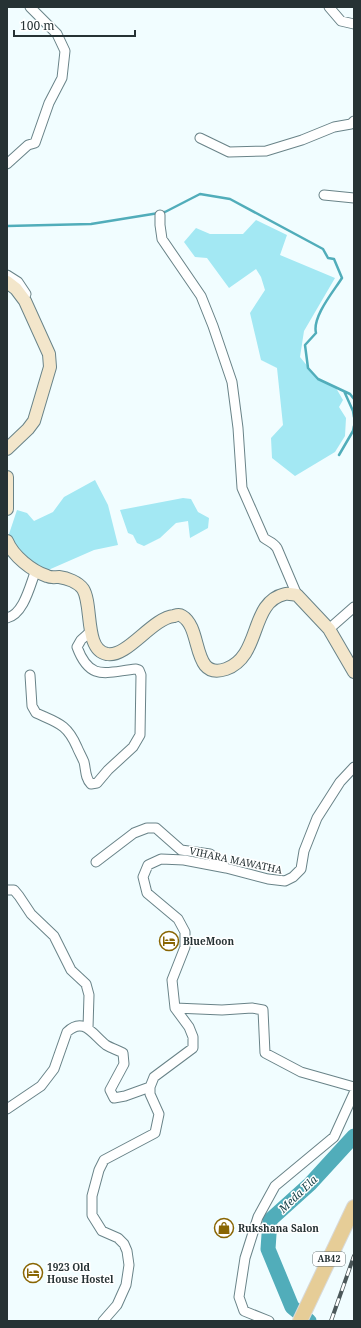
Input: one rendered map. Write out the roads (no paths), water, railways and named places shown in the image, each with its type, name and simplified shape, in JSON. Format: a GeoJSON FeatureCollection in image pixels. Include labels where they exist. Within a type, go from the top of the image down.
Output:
{"type":"FeatureCollection","features":[{"type":"Feature","properties":{"kind":"main road","name":"AB42"},"geometry":{"type":"LineString","coordinates":[[302,1316],[354,1207]]}},
{"type":"Feature","properties":{"kind":"street"},"geometry":{"type":"LineString","coordinates":[[7,164],[28,145],[35,143],[49,103],[62,78],[65,51],[58,34],[30,7]]}},
{"type":"Feature","properties":{"kind":"street"},"geometry":{"type":"LineString","coordinates":[[329,7],[341,21],[354,24]]}},
{"type":"Feature","properties":{"kind":"street"},"geometry":{"type":"LineString","coordinates":[[200,138],[229,152],[266,151],[302,140],[334,127],[350,124],[354,121]]}},
{"type":"Feature","properties":{"kind":"street"},"geometry":{"type":"LineString","coordinates":[[324,195],[354,198]]}},
{"type":"Feature","properties":{"kind":"street"},"geometry":{"type":"LineString","coordinates":[[160,215],[162,239],[201,296],[232,382],[238,428],[242,488],[264,538],[267,541],[274,543],[277,548],[297,595],[329,630],[354,672]]}},
{"type":"Feature","properties":{"kind":"street"},"geometry":{"type":"LineString","coordinates":[[7,275],[18,282],[33,303],[51,346],[48,376],[34,421],[28,429],[7,449]]}},
{"type":"Feature","properties":{"kind":"street"},"geometry":{"type":"LineString","coordinates":[[7,282],[16,289],[25,301],[50,354]]}},
{"type":"Feature","properties":{"kind":"street"},"geometry":{"type":"LineString","coordinates":[[7,476],[7,508]]}},
{"type":"Feature","properties":{"kind":"street"},"geometry":{"type":"LineString","coordinates":[[7,541],[9,546],[22,560],[36,570],[48,577],[62,578],[76,583],[83,589],[88,602],[93,642],[101,651],[108,654],[120,652],[166,616],[180,615],[184,617],[192,628],[203,663],[211,670],[218,671],[228,668],[237,663],[246,653],[255,634],[262,611],[273,600],[286,594],[297,595]]}},
{"type":"Feature","properties":{"kind":"street"},"geometry":{"type":"LineString","coordinates":[[7,618],[13,616],[20,610],[36,570]]}},
{"type":"Feature","properties":{"kind":"street"},"geometry":{"type":"LineString","coordinates":[[329,630],[354,607]]}},
{"type":"Feature","properties":{"kind":"street"},"geometry":{"type":"LineString","coordinates":[[30,675],[32,706],[36,713],[55,721],[68,730],[73,737],[84,762],[87,780],[91,784],[97,783],[108,770],[133,747],[140,735],[141,676],[139,670],[136,669],[109,673],[100,673],[92,670],[84,660],[77,647],[81,640],[91,631]]}},
{"type":"Feature","properties":{"kind":"street","name":"VIHARA MAWATHA"},"geometry":{"type":"LineString","coordinates":[[175,1008],[172,980],[185,947],[185,932],[178,919],[147,893],[143,877],[148,865],[161,859],[184,860],[226,868],[268,879],[285,881],[293,878],[301,869],[304,851],[317,818],[340,782],[354,767]]}},
{"type":"Feature","properties":{"kind":"street"},"geometry":{"type":"LineString","coordinates":[[96,862],[134,833],[147,828],[156,828],[181,850],[210,854],[226,868]]}},
{"type":"Feature","properties":{"kind":"street"},"geometry":{"type":"LineString","coordinates":[[7,890],[14,890],[32,914],[54,936],[71,970],[86,984],[89,995],[88,1028]]}},
{"type":"Feature","properties":{"kind":"street"},"geometry":{"type":"LineString","coordinates":[[103,1321],[116,1305],[126,1285],[129,1265],[127,1251],[124,1244],[118,1238],[102,1231],[92,1215],[92,1196],[98,1170],[104,1160],[155,1133],[159,1114],[150,1094],[150,1087],[154,1077],[193,1048],[193,1037],[189,1027],[175,1008]]}},
{"type":"Feature","properties":{"kind":"street"},"geometry":{"type":"LineString","coordinates":[[175,1008],[222,1010],[252,1008],[263,1010],[265,1053],[301,1072],[354,1087]]}},
{"type":"Feature","properties":{"kind":"street"},"geometry":{"type":"LineString","coordinates":[[7,1108],[41,1086],[54,1069],[67,1032],[72,1028],[82,1026],[88,1028],[106,1045],[123,1053],[124,1064],[110,1090],[114,1098],[125,1096],[150,1087]]}},
{"type":"Feature","properties":{"kind":"street"},"geometry":{"type":"LineString","coordinates":[[269,1321],[244,1311],[239,1297],[245,1258],[258,1217],[276,1186],[334,1137],[354,1093]]}},
{"type":"Feature","properties":{"kind":"waterway"},"geometry":{"type":"LineString","coordinates":[[7,226],[91,224],[165,212],[200,194],[230,199],[323,249],[328,258],[334,259],[342,278],[320,312],[317,320],[316,333],[305,345],[308,368],[318,379],[350,394],[354,399]]}},
{"type":"Feature","properties":{"kind":"waterway"},"geometry":{"type":"LineString","coordinates":[[344,391],[353,411],[354,417]]}},
{"type":"Feature","properties":{"kind":"waterway"},"geometry":{"type":"LineString","coordinates":[[339,455],[353,431],[354,426]]}},
{"type":"Feature","properties":{"kind":"waterway","name":"Meda Ela"},"geometry":{"type":"LineString","coordinates":[[309,1321],[292,1307],[268,1249],[270,1220],[310,1184],[354,1136]]}},
{"type":"Feature","properties":{"kind":"railway"},"geometry":{"type":"LineString","coordinates":[[331,1321],[354,1256]]}},
{"type":"Feature","properties":{"kind":"place","name":"BlueMoon"},"geometry":{"type":"Point","coordinates":[169,941]}},
{"type":"Feature","properties":{"kind":"place","name":"Rukshana Salon"},"geometry":{"type":"Point","coordinates":[224,1228]}},
{"type":"Feature","properties":{"kind":"place","name":"1923 Old House Hostel"},"geometry":{"type":"Point","coordinates":[33,1273]}}]}
